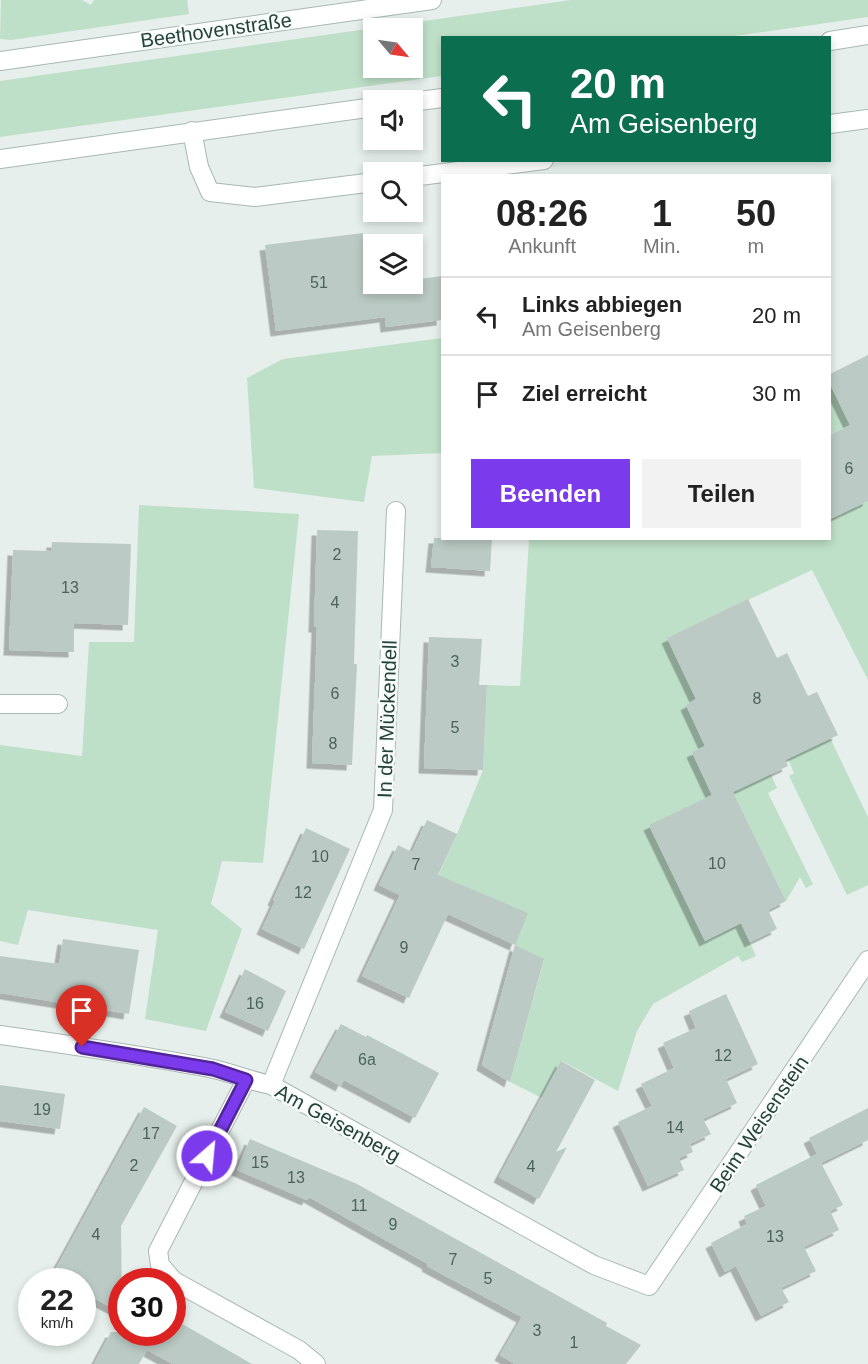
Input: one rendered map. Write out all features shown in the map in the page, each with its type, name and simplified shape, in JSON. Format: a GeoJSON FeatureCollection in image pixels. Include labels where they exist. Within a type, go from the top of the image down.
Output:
{"type":"FeatureCollection","features":[{"type":"Feature","properties":{"kind":"street","name":"Beethovenstraße"},"geometry":{"type":"LineString","coordinates":[[0,61],[432,0]]}},
{"type":"Feature","properties":{"kind":"street"},"geometry":{"type":"LineString","coordinates":[[831,41],[868,35]]}},
{"type":"Feature","properties":{"kind":"street"},"geometry":{"type":"LineString","coordinates":[[423,101],[441,98]]}},
{"type":"Feature","properties":{"kind":"street"},"geometry":{"type":"LineString","coordinates":[[0,159],[363,108]]}},
{"type":"Feature","properties":{"kind":"street"},"geometry":{"type":"LineString","coordinates":[[831,124],[868,119]]}},
{"type":"Feature","properties":{"kind":"street"},"geometry":{"type":"LineString","coordinates":[[192,131],[199,167],[210,192],[255,197],[363,183]]}},
{"type":"Feature","properties":{"kind":"street"},"geometry":{"type":"LineString","coordinates":[[423,176],[528,162]]}},
{"type":"Feature","properties":{"kind":"street","name":"In der Mückendell"},"geometry":{"type":"LineString","coordinates":[[271,1085],[383,810],[396,510]]}},
{"type":"Feature","properties":{"kind":"street"},"geometry":{"type":"LineString","coordinates":[[0,704],[58,704]]}},
{"type":"Feature","properties":{"kind":"street","name":"Beim Weisenstein"},"geometry":{"type":"LineString","coordinates":[[649,1286],[868,960]]}},
{"type":"Feature","properties":{"kind":"street","name":"Am Geisenberg"},"geometry":{"type":"LineString","coordinates":[[0,1035],[155,1058],[213,1069],[246,1080],[271,1085],[594,1265],[649,1286]]}},
{"type":"Feature","properties":{"kind":"street"},"geometry":{"type":"LineString","coordinates":[[246,1080],[158,1251],[160,1265],[174,1281],[299,1350],[316,1364]]}},
{"type":"Feature","properties":{"kind":"green space"},"geometry":{"type":"Polygon","coordinates":[[[1,0],[82,0],[91,5],[94,0],[187,0],[189,14],[11,40],[0,39],[1,0]]]}},
{"type":"Feature","properties":{"kind":"green space"},"geometry":{"type":"Polygon","coordinates":[[[571,0],[868,0],[868,17],[735,36],[441,36],[441,76],[0,137],[0,81],[363,30],[363,78],[423,78],[423,21],[571,0]]]}},
{"type":"Feature","properties":{"kind":"green space"},"geometry":{"type":"Polygon","coordinates":[[[441,338],[441,453],[372,456],[364,502],[254,488],[247,378],[283,359],[441,338]]]}},
{"type":"Feature","properties":{"kind":"green space"},"geometry":{"type":"Polygon","coordinates":[[[831,386],[850,425],[831,434],[831,386]]]}},
{"type":"Feature","properties":{"kind":"green space"},"geometry":{"type":"Polygon","coordinates":[[[868,501],[868,680],[812,570],[667,638],[696,699],[686,705],[705,746],[692,753],[712,795],[649,826],[705,941],[741,923],[756,956],[742,962],[738,956],[653,1004],[637,1031],[618,1091],[562,1061],[542,1098],[510,1082],[544,960],[515,945],[438,876],[483,770],[487,685],[520,686],[529,540],[831,540],[831,519],[868,501]]]}},
{"type":"Feature","properties":{"kind":"green space"},"geometry":{"type":"Polygon","coordinates":[[[139,505],[299,514],[263,863],[222,861],[211,904],[242,929],[206,1031],[145,1019],[158,930],[28,910],[18,945],[0,941],[0,745],[82,756],[89,642],[134,642],[139,505]]]}},
{"type":"Feature","properties":{"kind":"green space"},"geometry":{"type":"Polygon","coordinates":[[[830,738],[868,817],[868,885],[847,895],[789,776],[794,773],[788,759],[830,738]]]}},
{"type":"Feature","properties":{"kind":"green space"},"geometry":{"type":"Polygon","coordinates":[[[768,768],[777,788],[768,793],[813,884],[806,888],[800,877],[786,901],[730,786],[768,768]]]}},
{"type":"Feature","properties":{"kind":"building"},"geometry":{"type":"Polygon","coordinates":[[[363,233],[363,294],[423,294],[423,279],[441,276],[441,320],[386,327],[385,317],[276,331],[265,245],[363,233]]]}},
{"type":"Feature","properties":{"kind":"building"},"geometry":{"type":"Polygon","coordinates":[[[868,355],[868,501],[831,519],[831,434],[850,425],[831,386],[831,374],[868,355]]]}},
{"type":"Feature","properties":{"kind":"building"},"geometry":{"type":"Polygon","coordinates":[[[317,530],[358,531],[354,664],[357,664],[352,765],[312,763],[317,627],[314,627],[317,530]]]}},
{"type":"Feature","properties":{"kind":"building"},"geometry":{"type":"Polygon","coordinates":[[[434,538],[492,540],[490,571],[431,567],[434,538]]]}},
{"type":"Feature","properties":{"kind":"building"},"geometry":{"type":"Polygon","coordinates":[[[52,542],[131,544],[128,625],[74,623],[74,652],[9,650],[13,550],[51,551],[52,542]]]}},
{"type":"Feature","properties":{"kind":"building"},"geometry":{"type":"Polygon","coordinates":[[[748,599],[777,658],[787,653],[808,696],[817,692],[838,735],[785,760],[788,766],[733,792],[786,901],[768,910],[777,929],[750,942],[741,923],[705,941],[649,825],[712,795],[692,752],[705,746],[686,705],[696,699],[667,638],[748,599]]]}},
{"type":"Feature","properties":{"kind":"building"},"geometry":{"type":"Polygon","coordinates":[[[429,637],[482,639],[479,685],[487,685],[483,770],[424,768],[429,637]]]}},
{"type":"Feature","properties":{"kind":"building"},"geometry":{"type":"Polygon","coordinates":[[[427,820],[457,834],[438,875],[528,913],[515,945],[448,914],[409,998],[362,976],[400,895],[379,885],[398,845],[412,852],[427,820]]]}},
{"type":"Feature","properties":{"kind":"building"},"geometry":{"type":"Polygon","coordinates":[[[306,828],[350,849],[304,949],[262,929],[306,828]]]}},
{"type":"Feature","properties":{"kind":"building"},"geometry":{"type":"Polygon","coordinates":[[[63,939],[139,950],[129,1014],[0,993],[0,956],[59,964],[63,939]]]}},
{"type":"Feature","properties":{"kind":"building"},"geometry":{"type":"Polygon","coordinates":[[[515,945],[544,959],[510,1082],[482,1065],[515,945]]]}},
{"type":"Feature","properties":{"kind":"building"},"geometry":{"type":"Polygon","coordinates":[[[245,969],[286,991],[268,1031],[225,1012],[245,969]]]}},
{"type":"Feature","properties":{"kind":"building"},"geometry":{"type":"Polygon","coordinates":[[[726,994],[758,1064],[726,1079],[737,1103],[703,1119],[711,1134],[690,1144],[693,1152],[679,1158],[684,1170],[648,1186],[618,1122],[652,1106],[641,1084],[674,1068],[663,1043],[696,1028],[689,1011],[726,994]]]}},
{"type":"Feature","properties":{"kind":"building"},"geometry":{"type":"Polygon","coordinates":[[[341,1024],[439,1073],[415,1118],[344,1080],[341,1086],[315,1072],[341,1024]]]}},
{"type":"Feature","properties":{"kind":"building"},"geometry":{"type":"Polygon","coordinates":[[[561,1061],[595,1080],[556,1152],[567,1147],[539,1199],[499,1177],[561,1061]]]}},
{"type":"Feature","properties":{"kind":"building"},"geometry":{"type":"Polygon","coordinates":[[[0,1085],[65,1094],[60,1129],[0,1121],[0,1085]]]}},
{"type":"Feature","properties":{"kind":"building"},"geometry":{"type":"Polygon","coordinates":[[[144,1107],[177,1126],[121,1226],[121,1268],[108,1268],[108,1306],[96,1299],[96,1268],[56,1268],[144,1107]]]}},
{"type":"Feature","properties":{"kind":"building"},"geometry":{"type":"Polygon","coordinates":[[[868,1108],[868,1140],[821,1163],[843,1205],[830,1211],[839,1230],[804,1247],[816,1271],[781,1288],[789,1302],[761,1316],[736,1266],[725,1272],[711,1243],[747,1224],[744,1216],[766,1206],[756,1185],[817,1154],[809,1138],[868,1108]]]}},
{"type":"Feature","properties":{"kind":"building"},"geometry":{"type":"Polygon","coordinates":[[[250,1139],[357,1184],[607,1323],[606,1326],[641,1345],[626,1364],[515,1364],[500,1355],[522,1317],[427,1266],[428,1264],[309,1197],[307,1200],[237,1170],[250,1139]]]}},
{"type":"Feature","properties":{"kind":"building"},"geometry":{"type":"Polygon","coordinates":[[[186,1326],[252,1364],[173,1364],[147,1350],[139,1364],[94,1364],[108,1338],[108,1346],[186,1346],[186,1326]]]}},
{"type":"Feature","properties":{"kind":"route"},"geometry":{"type":"LineString","coordinates":[[82,1047],[213,1069],[246,1080],[207,1156]]}}]}
